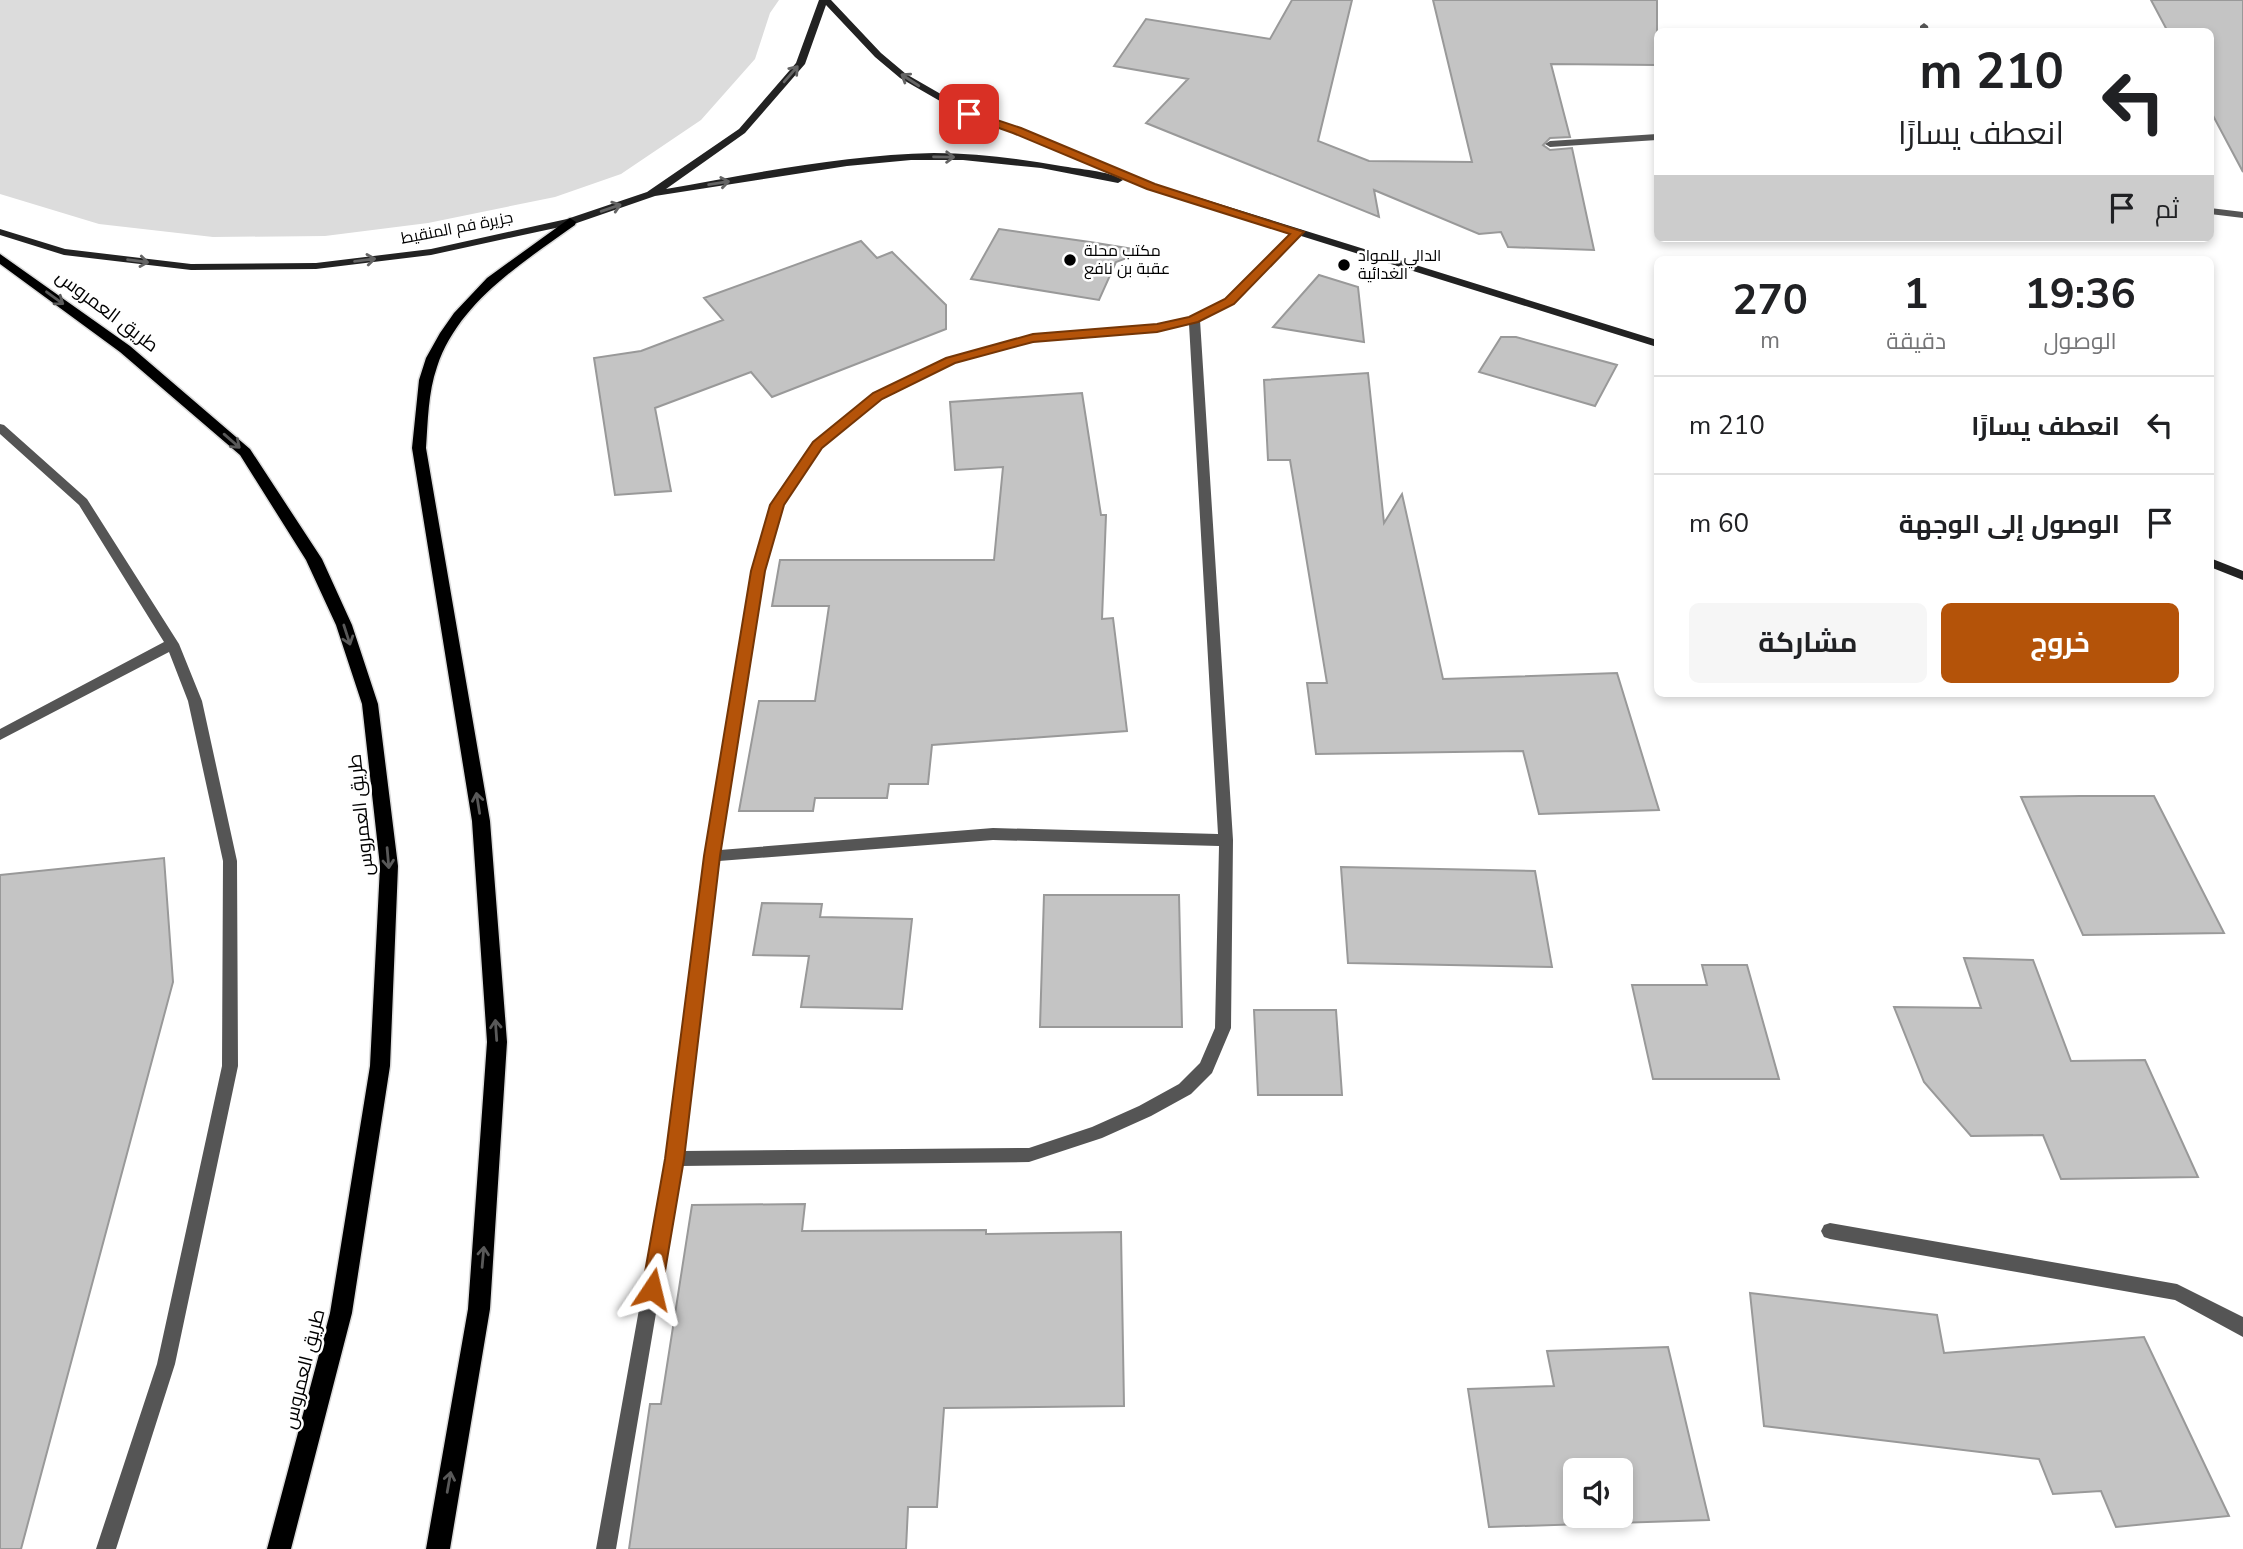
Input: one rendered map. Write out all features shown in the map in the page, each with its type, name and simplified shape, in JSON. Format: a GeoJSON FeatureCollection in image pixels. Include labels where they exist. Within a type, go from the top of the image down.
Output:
{"type":"FeatureCollection","features":[{"type":"Feature","properties":{"kind":"main road"},"geometry":{"type":"LineString","coordinates":[[824,0],[878,55],[903,76],[969,114],[1151,186],[1654,343]]}},
{"type":"Feature","properties":{"kind":"main road","name":"جزيرة فم المنقيط"},"geometry":{"type":"LineString","coordinates":[[0,232],[64,252],[191,267],[316,266],[431,252],[570,222],[651,194],[742,131],[800,64],[824,0]]}},
{"type":"Feature","properties":{"kind":"main road"},"geometry":{"type":"LineString","coordinates":[[651,194],[788,172],[912,157],[1035,163],[1151,186]]}},
{"type":"Feature","properties":{"kind":"main road"},"geometry":{"type":"LineString","coordinates":[[438,1549],[479,1308],[497,1042],[481,821],[419,448],[422,400],[433,358],[458,316],[489,282],[570,222]]}},
{"type":"Feature","properties":{"kind":"main road","name":"طريق العمروس"},"geometry":{"type":"LineString","coordinates":[[0,258],[125,349],[245,452],[314,559],[344,625],[370,704],[389,866],[380,1066],[341,1312],[279,1549]]}},
{"type":"Feature","properties":{"kind":"main road"},"geometry":{"type":"LineString","coordinates":[[2214,564],[2243,576]]}},
{"type":"Feature","properties":{"kind":"street"},"geometry":{"type":"LineString","coordinates":[[1550,144],[1654,138]]}},
{"type":"Feature","properties":{"kind":"street"},"geometry":{"type":"LineString","coordinates":[[2214,211],[2243,215]]}},
{"type":"Feature","properties":{"kind":"street"},"geometry":{"type":"LineString","coordinates":[[606,1549],[674,1159],[712,856],[758,571],[777,505],[818,445],[878,396],[951,360],[1033,338],[1157,328],[1194,319],[1230,302],[1298,232]]}},
{"type":"Feature","properties":{"kind":"street"},"geometry":{"type":"LineString","coordinates":[[674,1159],[1029,1154],[1096,1133],[1185,1089],[1206,1068],[1223,1028],[1226,840],[1194,319]]}},
{"type":"Feature","properties":{"kind":"street"},"geometry":{"type":"LineString","coordinates":[[0,428],[83,502],[172,644],[195,701],[230,861],[230,1066],[166,1364],[106,1549]]}},
{"type":"Feature","properties":{"kind":"street"},"geometry":{"type":"LineString","coordinates":[[0,735],[172,644]]}},
{"type":"Feature","properties":{"kind":"street"},"geometry":{"type":"LineString","coordinates":[[712,856],[993,834],[1226,840]]}},
{"type":"Feature","properties":{"kind":"street"},"geometry":{"type":"LineString","coordinates":[[1830,1231],[2177,1292],[2231,1318],[2243,1328]]}},
{"type":"Feature","properties":{"kind":"shaded area"},"geometry":{"type":"Polygon","coordinates":[[[0,0],[779,0],[770,13],[755,59],[701,120],[621,174],[555,197],[428,223],[325,236],[213,237],[99,224],[0,194],[0,0]]]}},
{"type":"Feature","properties":{"kind":"building"},"geometry":{"type":"Polygon","coordinates":[[[1292,0],[1352,0],[1318,141],[1369,161],[1472,162],[1433,0],[1657,0],[1654,65],[1551,64],[1570,137],[1550,138],[1543,145],[1550,150],[1572,148],[1594,250],[1508,247],[1501,232],[1479,234],[1374,190],[1379,217],[1146,123],[1188,79],[1114,66],[1146,19],[1270,39],[1292,0]]]}},
{"type":"Feature","properties":{"kind":"building"},"geometry":{"type":"Polygon","coordinates":[[[2151,0],[2243,0],[2243,172],[2214,118],[2214,28],[2166,28],[2151,0]]]}},
{"type":"Feature","properties":{"kind":"building"},"geometry":{"type":"Polygon","coordinates":[[[999,229],[1145,251],[1116,262],[1099,300],[971,279],[999,229]]]}},
{"type":"Feature","properties":{"kind":"building"},"geometry":{"type":"Polygon","coordinates":[[[861,241],[877,258],[892,252],[946,305],[946,329],[772,397],[751,372],[655,408],[671,491],[615,495],[594,358],[641,351],[723,320],[704,298],[861,241]]]}},
{"type":"Feature","properties":{"kind":"building"},"geometry":{"type":"Polygon","coordinates":[[[1319,275],[1358,287],[1364,342],[1273,327],[1319,275]]]}},
{"type":"Feature","properties":{"kind":"building"},"geometry":{"type":"Polygon","coordinates":[[[1501,337],[1516,337],[1617,365],[1595,406],[1479,372],[1501,337]]]}},
{"type":"Feature","properties":{"kind":"building"},"geometry":{"type":"Polygon","coordinates":[[[1368,373],[1384,523],[1402,494],[1443,679],[1617,673],[1659,810],[1539,814],[1523,751],[1316,754],[1307,683],[1327,683],[1290,460],[1268,460],[1264,380],[1368,373]]]}},
{"type":"Feature","properties":{"kind":"building"},"geometry":{"type":"Polygon","coordinates":[[[1082,393],[1101,515],[1106,515],[1102,619],[1113,618],[1127,731],[932,745],[928,784],[889,784],[887,798],[815,798],[813,811],[739,811],[759,701],[815,701],[829,606],[772,606],[780,560],[994,560],[1003,467],[955,470],[950,402],[1082,393]]]}},
{"type":"Feature","properties":{"kind":"building"},"geometry":{"type":"Polygon","coordinates":[[[2154,796],[2224,933],[2083,935],[2021,797],[2154,796]]]}},
{"type":"Feature","properties":{"kind":"building"},"geometry":{"type":"Polygon","coordinates":[[[164,858],[173,982],[21,1549],[0,1549],[0,875],[164,858]]]}},
{"type":"Feature","properties":{"kind":"building"},"geometry":{"type":"Polygon","coordinates":[[[1341,867],[1535,871],[1552,967],[1348,963],[1341,867]]]}},
{"type":"Feature","properties":{"kind":"building"},"geometry":{"type":"Polygon","coordinates":[[[1044,895],[1179,895],[1182,1027],[1040,1027],[1044,895]]]}},
{"type":"Feature","properties":{"kind":"building"},"geometry":{"type":"Polygon","coordinates":[[[762,903],[822,904],[820,917],[912,919],[902,1009],[801,1007],[809,956],[753,955],[762,903]]]}},
{"type":"Feature","properties":{"kind":"building"},"geometry":{"type":"Polygon","coordinates":[[[1964,958],[2033,960],[2071,1061],[2145,1060],[2198,1177],[2061,1179],[2043,1135],[1971,1136],[1924,1082],[1894,1007],[1981,1008],[1964,958]]]}},
{"type":"Feature","properties":{"kind":"building"},"geometry":{"type":"Polygon","coordinates":[[[1702,965],[1747,965],[1779,1079],[1653,1079],[1632,985],[1707,985],[1702,965]]]}},
{"type":"Feature","properties":{"kind":"building"},"geometry":{"type":"Polygon","coordinates":[[[1254,1010],[1336,1010],[1342,1095],[1258,1095],[1254,1010]]]}},
{"type":"Feature","properties":{"kind":"building"},"geometry":{"type":"Polygon","coordinates":[[[805,1204],[802,1231],[986,1230],[986,1234],[1121,1232],[1124,1406],[944,1408],[937,1507],[908,1507],[906,1549],[629,1549],[650,1404],[661,1404],[692,1205],[805,1204]]]}},
{"type":"Feature","properties":{"kind":"building"},"geometry":{"type":"Polygon","coordinates":[[[1750,1293],[1937,1315],[1944,1353],[2144,1337],[2229,1516],[2116,1527],[2101,1491],[2053,1494],[2039,1459],[1764,1426],[1750,1293]]]}},
{"type":"Feature","properties":{"kind":"building"},"geometry":{"type":"Polygon","coordinates":[[[1668,1347],[1709,1520],[1633,1522],[1633,1458],[1563,1458],[1563,1525],[1489,1527],[1468,1389],[1554,1386],[1547,1351],[1668,1347]]]}},
{"type":"Feature","properties":{"kind":"place","name":"مكتب محلة عقبة بن نافع"},"geometry":{"type":"Point","coordinates":[1070,260]}},
{"type":"Feature","properties":{"kind":"place","name":"الدالي للمواد الغدائية"},"geometry":{"type":"Point","coordinates":[1344,265]}},
{"type":"Feature","properties":{"kind":"route"},"geometry":{"type":"LineString","coordinates":[[652,1289],[674,1159],[712,856],[758,571],[777,505],[818,445],[878,396],[951,360],[1033,338],[1157,328],[1194,319],[1230,302],[1298,232],[1151,186],[969,114]]}}]}
